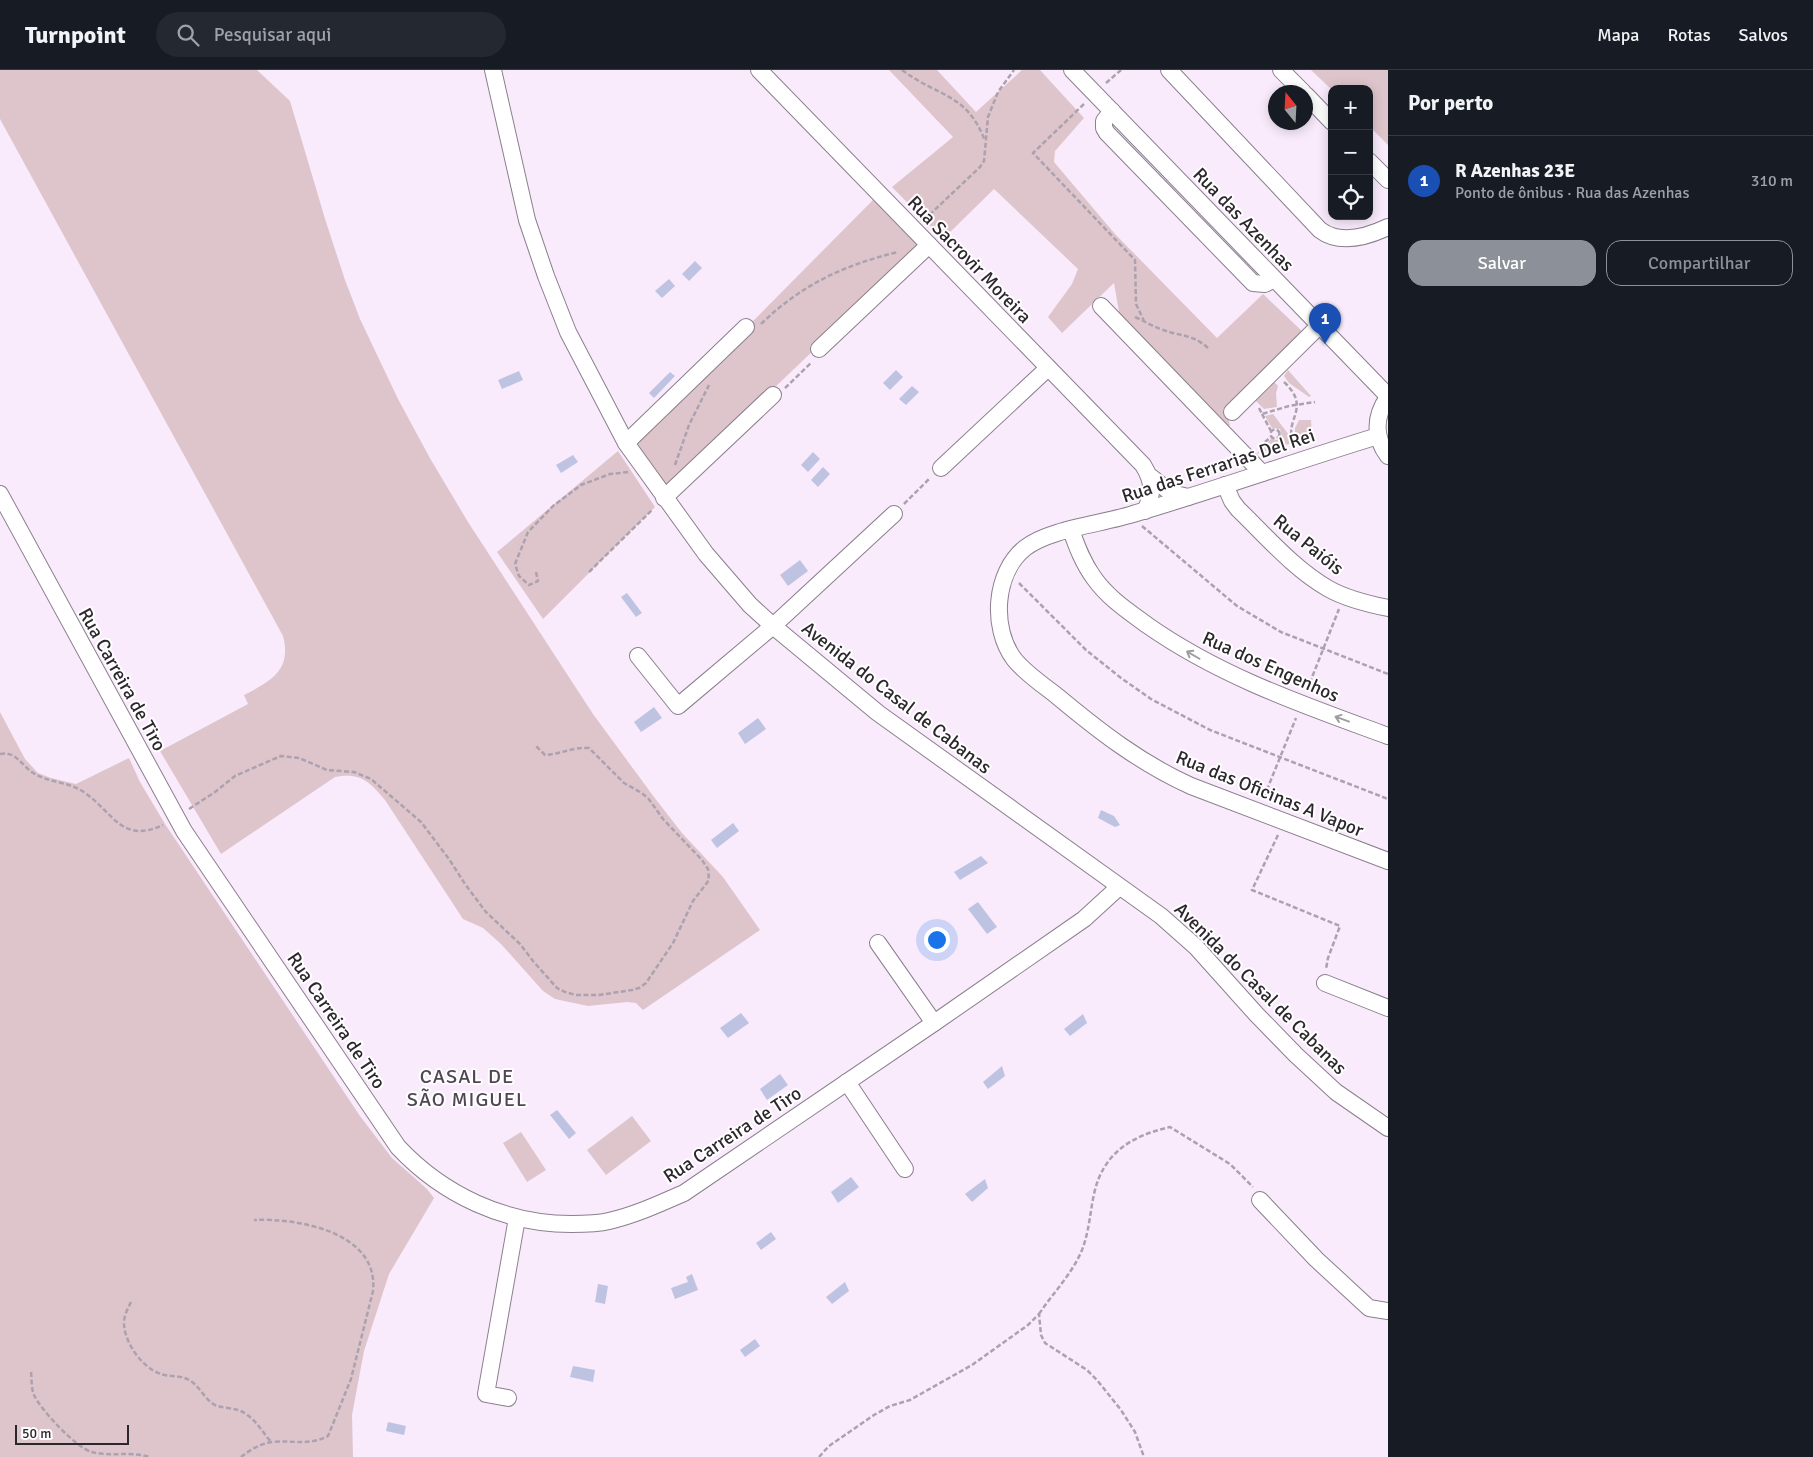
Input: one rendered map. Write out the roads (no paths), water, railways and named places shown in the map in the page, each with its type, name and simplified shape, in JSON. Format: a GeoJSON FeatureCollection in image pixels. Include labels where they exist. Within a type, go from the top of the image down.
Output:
{"type":"FeatureCollection","features":[{"type":"Feature","properties":{"kind":"street","name":"Avenida do Casal de Cabanas"},"geometry":{"type":"LineString","coordinates":[[493,70],[527,220],[549,283],[576,350],[626,442],[664,498],[722,574],[750,605],[773,626],[878,713],[1161,916],[1196,946],[1276,1036],[1336,1092],[1388,1128]]}},
{"type":"Feature","properties":{"kind":"street","name":"Rua Sacrovir Moreira"},"geometry":{"type":"LineString","coordinates":[[758,70],[1143,465],[1151,477],[1171,493],[1188,497]]}},
{"type":"Feature","properties":{"kind":"street","name":"Rua das Azenhas"},"geometry":{"type":"LineString","coordinates":[[1072,70],[1388,397],[1377,419],[1378,436]]}},
{"type":"Feature","properties":{"kind":"street"},"geometry":{"type":"LineString","coordinates":[[1169,70],[1320,230],[1328,236],[1353,238],[1388,227]]}},
{"type":"Feature","properties":{"kind":"street"},"geometry":{"type":"LineString","coordinates":[[1281,70],[1295,85]]}},
{"type":"Feature","properties":{"kind":"street"},"geometry":{"type":"LineString","coordinates":[[1313,103],[1328,118]]}},
{"type":"Feature","properties":{"kind":"street"},"geometry":{"type":"LineString","coordinates":[[1373,165],[1388,180]]}},
{"type":"Feature","properties":{"kind":"street"},"geometry":{"type":"LineString","coordinates":[[819,349],[929,245]]}},
{"type":"Feature","properties":{"kind":"street"},"geometry":{"type":"LineString","coordinates":[[1101,306],[1262,473]]}},
{"type":"Feature","properties":{"kind":"street"},"geometry":{"type":"LineString","coordinates":[[1232,412],[1320,325]]}},
{"type":"Feature","properties":{"kind":"street"},"geometry":{"type":"LineString","coordinates":[[626,442],[752,327]]}},
{"type":"Feature","properties":{"kind":"street"},"geometry":{"type":"LineString","coordinates":[[941,468],[1048,368]]}},
{"type":"Feature","properties":{"kind":"street"},"geometry":{"type":"LineString","coordinates":[[664,498],[773,395]]}},
{"type":"Feature","properties":{"kind":"street"},"geometry":{"type":"LineString","coordinates":[[1378,436],[1381,447],[1388,456]]}},
{"type":"Feature","properties":{"kind":"street","name":"Rua das Ferrarias Del Rei"},"geometry":{"type":"LineString","coordinates":[[1071,530],[1137,513],[1378,436]]}},
{"type":"Feature","properties":{"kind":"street"},"geometry":{"type":"LineString","coordinates":[[1137,513],[1150,496],[1151,477]]}},
{"type":"Feature","properties":{"kind":"street","name":"Rua Paióis"},"geometry":{"type":"LineString","coordinates":[[1225,485],[1232,502],[1238,509],[1314,579],[1329,589],[1344,595],[1367,604],[1388,608]]}},
{"type":"Feature","properties":{"kind":"street","name":"Rua Carreira de Tiro"},"geometry":{"type":"LineString","coordinates":[[0,494],[197,852],[398,1147],[424,1171],[457,1194],[517,1218],[535,1222],[585,1224],[607,1222],[639,1213],[684,1193],[1084,919],[1119,887]]}},
{"type":"Feature","properties":{"kind":"street"},"geometry":{"type":"LineString","coordinates":[[638,656],[678,706],[773,626],[894,514]]}},
{"type":"Feature","properties":{"kind":"street","name":"Rua das Oficinas A Vapor"},"geometry":{"type":"LineString","coordinates":[[1071,530],[1038,540],[1015,558],[1007,571],[1001,590],[999,609],[1001,631],[1014,659],[1108,738],[1169,776],[1388,861]]}},
{"type":"Feature","properties":{"kind":"street","name":"Rua dos Engenhos"},"geometry":{"type":"LineString","coordinates":[[1071,530],[1082,559],[1102,588],[1118,604],[1175,644],[1212,666],[1256,686],[1388,736]]}},
{"type":"Feature","properties":{"kind":"street"},"geometry":{"type":"LineString","coordinates":[[878,943],[934,1023]]}},
{"type":"Feature","properties":{"kind":"street"},"geometry":{"type":"LineString","coordinates":[[1325,983],[1388,1008]]}},
{"type":"Feature","properties":{"kind":"street"},"geometry":{"type":"LineString","coordinates":[[847,1082],[905,1169]]}},
{"type":"Feature","properties":{"kind":"street"},"geometry":{"type":"LineString","coordinates":[[1260,1200],[1316,1259],[1369,1308],[1388,1311]]}},
{"type":"Feature","properties":{"kind":"street"},"geometry":{"type":"LineString","coordinates":[[508,1398],[486,1394],[517,1218]]}},
{"type":"Feature","properties":{"kind":"water"},"geometry":{"type":"Polygon","coordinates":[[[695,261],[702,268],[689,281],[682,274],[695,261]]]}},
{"type":"Feature","properties":{"kind":"water"},"geometry":{"type":"Polygon","coordinates":[[[669,279],[675,286],[662,298],[655,291],[669,279]]]}},
{"type":"Feature","properties":{"kind":"water"},"geometry":{"type":"Polygon","coordinates":[[[896,370],[903,377],[890,390],[883,383],[896,370]]]}},
{"type":"Feature","properties":{"kind":"water"},"geometry":{"type":"Polygon","coordinates":[[[519,371],[523,380],[502,389],[498,380],[519,371]]]}},
{"type":"Feature","properties":{"kind":"water"},"geometry":{"type":"Polygon","coordinates":[[[670,372],[675,376],[654,398],[649,393],[670,372]]]}},
{"type":"Feature","properties":{"kind":"water"},"geometry":{"type":"Polygon","coordinates":[[[912,386],[919,392],[906,405],[899,399],[912,386]]]}},
{"type":"Feature","properties":{"kind":"water"},"geometry":{"type":"Polygon","coordinates":[[[813,452],[820,459],[808,472],[801,465],[813,452]]]}},
{"type":"Feature","properties":{"kind":"water"},"geometry":{"type":"Polygon","coordinates":[[[573,455],[578,462],[561,473],[556,465],[573,455]]]}},
{"type":"Feature","properties":{"kind":"water"},"geometry":{"type":"Polygon","coordinates":[[[823,467],[830,474],[818,487],[811,480],[823,467]]]}},
{"type":"Feature","properties":{"kind":"water"},"geometry":{"type":"Polygon","coordinates":[[[800,560],[808,571],[788,586],[780,575],[800,560]]]}},
{"type":"Feature","properties":{"kind":"water"},"geometry":{"type":"Polygon","coordinates":[[[627,593],[642,613],[636,617],[621,597],[627,593]]]}},
{"type":"Feature","properties":{"kind":"water"},"geometry":{"type":"Polygon","coordinates":[[[654,707],[662,718],[641,732],[634,722],[654,707]]]}},
{"type":"Feature","properties":{"kind":"water"},"geometry":{"type":"Polygon","coordinates":[[[758,718],[766,729],[745,744],[738,733],[758,718]]]}},
{"type":"Feature","properties":{"kind":"water"},"geometry":{"type":"Polygon","coordinates":[[[1101,810],[1114,816],[1120,825],[1115,827],[1098,818],[1101,810]]]}},
{"type":"Feature","properties":{"kind":"water"},"geometry":{"type":"Polygon","coordinates":[[[733,823],[739,831],[717,848],[711,840],[733,823]]]}},
{"type":"Feature","properties":{"kind":"water"},"geometry":{"type":"Polygon","coordinates":[[[981,856],[988,863],[960,880],[954,872],[981,856]]]}},
{"type":"Feature","properties":{"kind":"water"},"geometry":{"type":"Polygon","coordinates":[[[978,902],[997,927],[987,934],[968,909],[978,902]]]}},
{"type":"Feature","properties":{"kind":"water"},"geometry":{"type":"Polygon","coordinates":[[[741,1013],[749,1023],[728,1038],[720,1028],[741,1013]]]}},
{"type":"Feature","properties":{"kind":"water"},"geometry":{"type":"Polygon","coordinates":[[[1083,1014],[1087,1023],[1070,1036],[1064,1029],[1083,1014]]]}},
{"type":"Feature","properties":{"kind":"water"},"geometry":{"type":"Polygon","coordinates":[[[1002,1066],[1005,1076],[988,1089],[983,1082],[1002,1066]]]}},
{"type":"Feature","properties":{"kind":"water"},"geometry":{"type":"Polygon","coordinates":[[[780,1074],[788,1085],[767,1100],[760,1089],[780,1074]]]}},
{"type":"Feature","properties":{"kind":"water"},"geometry":{"type":"Polygon","coordinates":[[[557,1110],[576,1133],[569,1139],[550,1115],[557,1110]]]}},
{"type":"Feature","properties":{"kind":"water"},"geometry":{"type":"Polygon","coordinates":[[[851,1177],[859,1187],[838,1203],[831,1192],[851,1177]]]}},
{"type":"Feature","properties":{"kind":"water"},"geometry":{"type":"Polygon","coordinates":[[[985,1179],[988,1188],[972,1202],[965,1194],[985,1179]]]}},
{"type":"Feature","properties":{"kind":"water"},"geometry":{"type":"Polygon","coordinates":[[[771,1232],[776,1239],[761,1250],[756,1243],[771,1232]]]}},
{"type":"Feature","properties":{"kind":"water"},"geometry":{"type":"Polygon","coordinates":[[[692,1274],[698,1290],[675,1299],[671,1288],[688,1282],[686,1277],[692,1274]]]}},
{"type":"Feature","properties":{"kind":"water"},"geometry":{"type":"Polygon","coordinates":[[[845,1282],[849,1291],[832,1304],[826,1297],[845,1282]]]}},
{"type":"Feature","properties":{"kind":"water"},"geometry":{"type":"Polygon","coordinates":[[[598,1284],[608,1286],[605,1304],[595,1302],[598,1284]]]}},
{"type":"Feature","properties":{"kind":"water"},"geometry":{"type":"Polygon","coordinates":[[[755,1339],[760,1346],[745,1357],[740,1350],[755,1339]]]}},
{"type":"Feature","properties":{"kind":"water"},"geometry":{"type":"Polygon","coordinates":[[[573,1366],[595,1370],[593,1382],[570,1377],[573,1366]]]}},
{"type":"Feature","properties":{"kind":"water"},"geometry":{"type":"Polygon","coordinates":[[[388,1422],[406,1426],[404,1435],[386,1431],[388,1422]]]}},
{"type":"Feature","properties":{"kind":"place","name":"R Azenhas 23E"},"geometry":{"type":"Point","coordinates":[1325,344]}},
{"type":"Feature","properties":{"kind":"district","name":"CASAL DE SÃO MIGUEL"},"geometry":{"type":"Point","coordinates":[467,1088]}}]}
